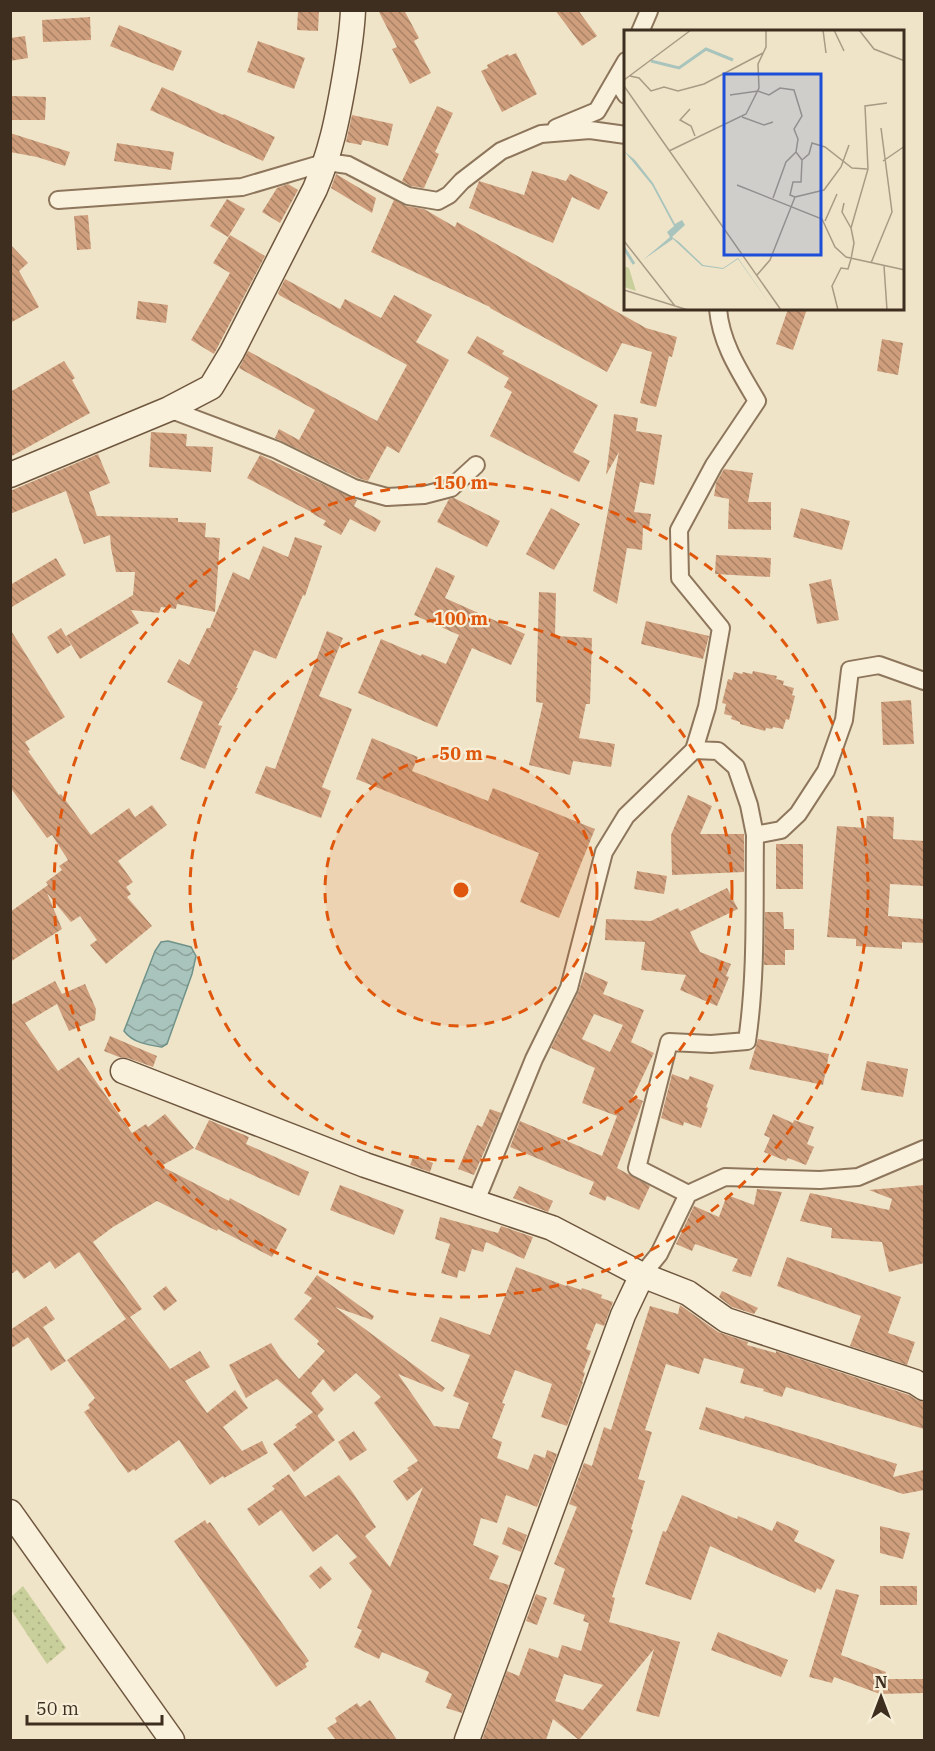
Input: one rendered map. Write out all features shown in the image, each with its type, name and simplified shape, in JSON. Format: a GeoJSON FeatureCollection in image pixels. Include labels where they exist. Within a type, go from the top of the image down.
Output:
{"type":"FeatureCollection","features":[{"type":"Feature","properties":{"kind":"street"},"geometry":{"type":"LineString","coordinates":[[10,475],[169,410],[211,387],[232,352],[327,162],[348,62],[353,10]]}},
{"type":"Feature","properties":{"kind":"street"},"geometry":{"type":"LineString","coordinates":[[641,30],[649,11]]}},
{"type":"Feature","properties":{"kind":"street"},"geometry":{"type":"LineString","coordinates":[[58,200],[242,188],[327,162],[348,165],[408,196],[438,201],[449,195],[462,181],[501,151],[597,111],[624,65]]}},
{"type":"Feature","properties":{"kind":"street"},"geometry":{"type":"LineString","coordinates":[[616,79],[624,92]]}},
{"type":"Feature","properties":{"kind":"street"},"geometry":{"type":"LineString","coordinates":[[542,134],[590,130],[624,135]]}},
{"type":"Feature","properties":{"kind":"street"},"geometry":{"type":"LineString","coordinates":[[476,1202],[534,1059],[569,988],[604,852],[626,816],[694,750],[707,707],[721,628],[680,578],[679,530],[714,465],[757,401],[728,350],[719,323],[718,310]]}},
{"type":"Feature","properties":{"kind":"street"},"geometry":{"type":"LineString","coordinates":[[169,410],[277,450],[354,488],[387,496],[424,495],[451,488],[476,465]]}},
{"type":"Feature","properties":{"kind":"street"},"geometry":{"type":"LineString","coordinates":[[755,835],[781,830],[798,814],[826,771],[844,720],[850,670],[879,665],[924,681]]}},
{"type":"Feature","properties":{"kind":"street"},"geometry":{"type":"LineString","coordinates":[[688,1194],[637,1168],[669,1042],[711,1044],[747,1041],[753,964],[755,835],[749,805],[736,767],[718,751],[694,750]]}},
{"type":"Feature","properties":{"kind":"street"},"geometry":{"type":"LineString","coordinates":[[123,1071],[365,1165],[552,1228],[642,1275],[688,1293],[726,1320],[915,1382],[924,1388]]}},
{"type":"Feature","properties":{"kind":"street"},"geometry":{"type":"LineString","coordinates":[[467,1740],[623,1315],[642,1275],[659,1254],[688,1194],[725,1177],[820,1180],[858,1177],[924,1149]]}},
{"type":"Feature","properties":{"kind":"street"},"geometry":{"type":"LineString","coordinates":[[10,1512],[172,1740]]}},
{"type":"Feature","properties":{"kind":"green space"},"geometry":{"type":"Polygon","coordinates":[[[23,1586],[66,1648],[47,1664],[11,1610],[11,1597],[23,1586]]]}},
{"type":"Feature","properties":{"kind":"water"},"geometry":{"type":"Polygon","coordinates":[[[168,941],[191,947],[196,956],[192,974],[167,1044],[162,1047],[136,1041],[124,1031],[155,951],[161,942],[168,941]]]}},
{"type":"Feature","properties":{"kind":"building"},"geometry":{"type":"Polygon","coordinates":[[[298,10],[319,10],[318,31],[297,30],[298,10]]]}},
{"type":"Feature","properties":{"kind":"building"},"geometry":{"type":"Polygon","coordinates":[[[378,10],[404,10],[419,38],[414,41],[431,73],[410,84],[392,49],[397,47],[378,10]]]}},
{"type":"Feature","properties":{"kind":"building"},"geometry":{"type":"Polygon","coordinates":[[[555,10],[578,10],[597,36],[582,46],[555,10]]]}},
{"type":"Feature","properties":{"kind":"building"},"geometry":{"type":"Polygon","coordinates":[[[90,17],[91,40],[43,42],[42,20],[90,17]]]}},
{"type":"Feature","properties":{"kind":"building"},"geometry":{"type":"Polygon","coordinates":[[[119,25],[182,51],[173,71],[110,46],[119,25]]]}},
{"type":"Feature","properties":{"kind":"building"},"geometry":{"type":"Polygon","coordinates":[[[25,36],[28,58],[10,61],[10,38],[25,36]]]}},
{"type":"Feature","properties":{"kind":"building"},"geometry":{"type":"Polygon","coordinates":[[[258,41],[305,58],[294,89],[247,72],[258,41]]]}},
{"type":"Feature","properties":{"kind":"building"},"geometry":{"type":"Polygon","coordinates":[[[516,53],[537,94],[502,112],[481,71],[488,68],[487,65],[508,54],[509,56],[516,53]]]}},
{"type":"Feature","properties":{"kind":"building"},"geometry":{"type":"Polygon","coordinates":[[[162,87],[275,137],[263,161],[150,110],[162,87]]]}},
{"type":"Feature","properties":{"kind":"building"},"geometry":{"type":"Polygon","coordinates":[[[10,96],[46,97],[45,120],[10,120],[10,96]]]}},
{"type":"Feature","properties":{"kind":"building"},"geometry":{"type":"Polygon","coordinates":[[[437,106],[453,113],[435,152],[439,154],[424,188],[411,186],[402,181],[437,106]]]}},
{"type":"Feature","properties":{"kind":"building"},"geometry":{"type":"Polygon","coordinates":[[[352,115],[393,124],[388,146],[363,140],[361,145],[346,142],[352,115]]]}},
{"type":"Feature","properties":{"kind":"building"},"geometry":{"type":"Polygon","coordinates":[[[10,133],[70,152],[65,166],[37,157],[10,152],[10,133]]]}},
{"type":"Feature","properties":{"kind":"building"},"geometry":{"type":"Polygon","coordinates":[[[117,143],[174,152],[171,170],[114,161],[117,143]]]}},
{"type":"Feature","properties":{"kind":"building"},"geometry":{"type":"Polygon","coordinates":[[[532,171],[566,181],[570,174],[608,192],[599,210],[572,197],[553,243],[469,208],[479,181],[524,195],[532,171]]]}},
{"type":"Feature","properties":{"kind":"building"},"geometry":{"type":"Polygon","coordinates":[[[336,174],[376,198],[372,213],[331,188],[336,174]]]}},
{"type":"Feature","properties":{"kind":"building"},"geometry":{"type":"Polygon","coordinates":[[[288,184],[298,190],[280,223],[262,212],[277,188],[288,184]]]}},
{"type":"Feature","properties":{"kind":"building"},"geometry":{"type":"Polygon","coordinates":[[[227,199],[245,209],[228,237],[210,226],[227,199]]]}},
{"type":"Feature","properties":{"kind":"building"},"geometry":{"type":"Polygon","coordinates":[[[394,200],[406,206],[424,209],[455,227],[457,222],[646,328],[677,337],[672,357],[669,356],[656,407],[640,403],[652,352],[622,343],[607,372],[490,307],[371,252],[394,200]]]}},
{"type":"Feature","properties":{"kind":"building"},"geometry":{"type":"Polygon","coordinates":[[[88,215],[91,249],[77,250],[74,216],[88,215]]]}},
{"type":"Feature","properties":{"kind":"building"},"geometry":{"type":"Polygon","coordinates":[[[230,235],[265,256],[214,354],[191,340],[230,273],[213,263],[230,235]]]}},
{"type":"Feature","properties":{"kind":"building"},"geometry":{"type":"Polygon","coordinates":[[[10,244],[28,263],[19,271],[39,307],[10,323],[10,244]]]}},
{"type":"Feature","properties":{"kind":"building"},"geometry":{"type":"Polygon","coordinates":[[[285,279],[340,309],[345,299],[381,318],[394,295],[432,315],[416,342],[449,360],[399,453],[387,446],[368,481],[275,438],[279,429],[299,440],[315,410],[239,368],[248,351],[377,421],[407,365],[279,295],[285,279]]]}},
{"type":"Feature","properties":{"kind":"building"},"geometry":{"type":"Polygon","coordinates":[[[138,301],[168,305],[166,323],[136,319],[138,301]]]}},
{"type":"Feature","properties":{"kind":"building"},"geometry":{"type":"Polygon","coordinates":[[[788,310],[807,310],[793,350],[776,344],[788,310]]]}},
{"type":"Feature","properties":{"kind":"building"},"geometry":{"type":"Polygon","coordinates":[[[477,336],[504,351],[502,354],[598,405],[573,452],[590,461],[579,482],[490,436],[512,392],[504,387],[509,378],[467,353],[477,336]]]}},
{"type":"Feature","properties":{"kind":"building"},"geometry":{"type":"Polygon","coordinates":[[[882,339],[903,343],[898,375],[877,371],[882,339]]]}},
{"type":"Feature","properties":{"kind":"building"},"geometry":{"type":"Polygon","coordinates":[[[64,361],[75,378],[72,380],[90,413],[10,457],[10,392],[64,361]]]}},
{"type":"Feature","properties":{"kind":"building"},"geometry":{"type":"Polygon","coordinates":[[[614,414],[638,418],[636,431],[662,435],[654,485],[640,482],[634,512],[651,514],[649,528],[643,528],[642,550],[627,548],[617,604],[593,591],[619,452],[606,475],[614,414]]]}},
{"type":"Feature","properties":{"kind":"building"},"geometry":{"type":"Polygon","coordinates":[[[151,432],[187,434],[186,446],[213,447],[211,472],[149,467],[151,432]]]}},
{"type":"Feature","properties":{"kind":"building"},"geometry":{"type":"Polygon","coordinates":[[[98,454],[110,483],[89,492],[97,516],[178,518],[178,522],[206,523],[205,537],[220,538],[215,612],[177,604],[176,609],[161,607],[159,613],[131,610],[139,623],[80,659],[66,636],[133,595],[135,572],[116,572],[110,535],[84,544],[66,491],[10,514],[10,491],[98,454]]]}},
{"type":"Feature","properties":{"kind":"building"},"geometry":{"type":"Polygon","coordinates":[[[260,455],[357,500],[354,506],[381,521],[375,532],[350,519],[341,535],[323,525],[326,521],[313,513],[247,478],[260,455]]]}},
{"type":"Feature","properties":{"kind":"building"},"geometry":{"type":"Polygon","coordinates":[[[724,469],[753,473],[748,502],[771,502],[771,530],[728,529],[729,499],[714,496],[716,483],[724,469]]]}},
{"type":"Feature","properties":{"kind":"building"},"geometry":{"type":"Polygon","coordinates":[[[454,498],[500,521],[487,547],[437,522],[449,499],[454,498]]]}},
{"type":"Feature","properties":{"kind":"building"},"geometry":{"type":"Polygon","coordinates":[[[551,508],[580,524],[554,570],[526,554],[551,508]]]}},
{"type":"Feature","properties":{"kind":"building"},"geometry":{"type":"Polygon","coordinates":[[[801,508],[850,521],[842,550],[793,537],[801,508]]]}},
{"type":"Feature","properties":{"kind":"building"},"geometry":{"type":"Polygon","coordinates":[[[295,537],[322,546],[305,596],[303,595],[276,659],[254,650],[236,688],[238,688],[218,725],[222,726],[205,769],[180,759],[203,702],[167,682],[179,659],[189,665],[207,628],[210,628],[233,572],[249,580],[263,546],[288,557],[295,537]]]}},
{"type":"Feature","properties":{"kind":"building"},"geometry":{"type":"Polygon","coordinates":[[[716,555],[771,558],[770,577],[715,574],[716,555]]]}},
{"type":"Feature","properties":{"kind":"building"},"geometry":{"type":"Polygon","coordinates":[[[56,558],[66,575],[10,608],[10,585],[56,558]]]}},
{"type":"Feature","properties":{"kind":"building"},"geometry":{"type":"Polygon","coordinates":[[[436,567],[455,576],[445,598],[525,634],[511,665],[472,648],[437,727],[358,693],[381,639],[446,664],[459,635],[414,615],[436,567]]]}},
{"type":"Feature","properties":{"kind":"building"},"geometry":{"type":"Polygon","coordinates":[[[831,579],[839,620],[817,624],[809,584],[831,579]]]}},
{"type":"Feature","properties":{"kind":"building"},"geometry":{"type":"Polygon","coordinates":[[[539,592],[556,593],[555,636],[592,638],[590,704],[586,704],[579,738],[615,744],[611,767],[573,761],[570,775],[529,765],[543,703],[536,702],[539,592]]]}},
{"type":"Feature","properties":{"kind":"building"},"geometry":{"type":"Polygon","coordinates":[[[646,621],[709,636],[703,659],[641,644],[646,621]]]}},
{"type":"Feature","properties":{"kind":"building"},"geometry":{"type":"Polygon","coordinates":[[[61,628],[71,645],[57,654],[47,637],[61,628]]]}},
{"type":"Feature","properties":{"kind":"building"},"geometry":{"type":"Polygon","coordinates":[[[10,629],[65,717],[25,742],[30,750],[28,751],[91,835],[129,808],[135,817],[152,805],[167,825],[118,861],[133,882],[126,887],[131,894],[127,897],[152,926],[106,964],[90,945],[97,940],[80,916],[71,922],[47,893],[62,929],[10,962],[10,912],[48,885],[46,882],[62,870],[59,866],[68,860],[52,835],[47,838],[10,787],[10,629]]]}},
{"type":"Feature","properties":{"kind":"building"},"geometry":{"type":"Polygon","coordinates":[[[327,631],[343,638],[319,696],[352,709],[322,787],[331,791],[321,818],[255,793],[266,766],[275,769],[327,631]]]}},
{"type":"Feature","properties":{"kind":"building"},"geometry":{"type":"Polygon","coordinates":[[[753,671],[777,676],[776,679],[784,681],[783,685],[794,688],[792,695],[795,696],[789,720],[786,719],[783,729],[773,727],[772,729],[766,728],[765,731],[740,724],[731,719],[732,716],[724,714],[726,704],[722,703],[728,679],[732,680],[734,672],[752,674],[753,671]]]}},
{"type":"Feature","properties":{"kind":"building"},"geometry":{"type":"Polygon","coordinates":[[[911,700],[914,744],[883,745],[881,702],[911,700]]]}},
{"type":"Feature","properties":{"kind":"building"},"geometry":{"type":"Polygon","coordinates":[[[372,738],[418,757],[412,771],[488,801],[493,788],[595,829],[559,918],[520,902],[539,853],[356,779],[372,738]]]}},
{"type":"Feature","properties":{"kind":"building"},"geometry":{"type":"Polygon","coordinates":[[[688,795],[712,806],[700,834],[744,834],[744,872],[672,875],[671,835],[688,795]]]}},
{"type":"Feature","properties":{"kind":"building"},"geometry":{"type":"Polygon","coordinates":[[[867,816],[894,817],[893,839],[924,841],[924,886],[890,884],[888,916],[924,919],[924,943],[902,942],[902,949],[856,946],[856,939],[827,937],[837,826],[866,828],[867,816]]]}},
{"type":"Feature","properties":{"kind":"building"},"geometry":{"type":"Polygon","coordinates":[[[776,844],[803,844],[803,889],[776,889],[776,844]]]}},
{"type":"Feature","properties":{"kind":"building"},"geometry":{"type":"Polygon","coordinates":[[[637,871],[667,876],[664,894],[634,889],[637,871]]]}},
{"type":"Feature","properties":{"kind":"building"},"geometry":{"type":"Polygon","coordinates":[[[727,888],[738,909],[690,932],[700,952],[731,964],[726,976],[729,977],[717,1006],[680,990],[686,975],[641,970],[645,942],[605,940],[606,919],[651,921],[678,908],[680,911],[727,888]]]}},
{"type":"Feature","properties":{"kind":"building"},"geometry":{"type":"Polygon","coordinates":[[[765,912],[783,912],[784,929],[794,929],[794,950],[785,950],[785,965],[764,965],[765,912]]]}},
{"type":"Feature","properties":{"kind":"building"},"geometry":{"type":"Polygon","coordinates":[[[585,972],[608,982],[603,994],[644,1010],[631,1042],[654,1053],[633,1097],[643,1101],[617,1168],[650,1186],[639,1210],[607,1196],[605,1201],[589,1194],[594,1182],[510,1147],[520,1121],[602,1156],[617,1116],[582,1103],[595,1068],[551,1048],[578,993],[585,972]],[[594,1014],[582,1039],[610,1052],[623,1025],[594,1014]]]}},
{"type":"Feature","properties":{"kind":"building"},"geometry":{"type":"Polygon","coordinates":[[[55,981],[62,994],[85,984],[96,1009],[95,1020],[69,1031],[57,1004],[25,1023],[58,1071],[79,1057],[132,1133],[146,1124],[148,1127],[165,1114],[194,1148],[161,1166],[229,1201],[230,1198],[287,1229],[272,1257],[157,1201],[113,1227],[93,1242],[142,1309],[130,1317],[170,1369],[200,1351],[210,1367],[185,1381],[207,1413],[235,1390],[248,1408],[223,1427],[242,1451],[262,1441],[268,1453],[210,1485],[179,1440],[135,1471],[134,1469],[128,1473],[84,1412],[90,1408],[88,1405],[95,1398],[67,1360],[126,1319],[79,1252],[55,1269],[50,1261],[24,1279],[17,1270],[10,1275],[10,1004],[55,981]]]}},
{"type":"Feature","properties":{"kind":"building"},"geometry":{"type":"Polygon","coordinates":[[[110,1036],[157,1056],[153,1067],[104,1051],[110,1036]]]}},
{"type":"Feature","properties":{"kind":"building"},"geometry":{"type":"Polygon","coordinates":[[[758,1039],[829,1054],[823,1085],[749,1069],[758,1039]]]}},
{"type":"Feature","properties":{"kind":"building"},"geometry":{"type":"Polygon","coordinates":[[[867,1061],[908,1069],[903,1097],[861,1090],[867,1061]]]}},
{"type":"Feature","properties":{"kind":"building"},"geometry":{"type":"Polygon","coordinates":[[[672,1074],[688,1080],[690,1076],[714,1085],[701,1128],[684,1122],[683,1126],[661,1118],[672,1074]]]}},
{"type":"Feature","properties":{"kind":"building"},"geometry":{"type":"Polygon","coordinates":[[[490,1109],[501,1113],[474,1175],[458,1169],[477,1125],[482,1127],[490,1109]]]}},
{"type":"Feature","properties":{"kind":"building"},"geometry":{"type":"Polygon","coordinates":[[[773,1114],[793,1123],[794,1120],[814,1127],[807,1144],[814,1147],[806,1165],[788,1158],[786,1161],[764,1152],[770,1138],[764,1135],[773,1114]]]}},
{"type":"Feature","properties":{"kind":"building"},"geometry":{"type":"Polygon","coordinates":[[[209,1120],[249,1137],[246,1144],[309,1172],[299,1196],[195,1149],[209,1120]]]}},
{"type":"Feature","properties":{"kind":"building"},"geometry":{"type":"Polygon","coordinates":[[[414,1155],[433,1163],[430,1172],[410,1165],[414,1155]]]}},
{"type":"Feature","properties":{"kind":"building"},"geometry":{"type":"Polygon","coordinates":[[[340,1185],[404,1210],[394,1235],[330,1210],[340,1185]]]}},
{"type":"Feature","properties":{"kind":"building"},"geometry":{"type":"Polygon","coordinates":[[[924,1185],[924,1263],[889,1272],[882,1242],[831,1238],[832,1228],[800,1221],[810,1193],[889,1210],[892,1199],[869,1190],[924,1185]]]}},
{"type":"Feature","properties":{"kind":"building"},"geometry":{"type":"Polygon","coordinates":[[[519,1186],[553,1201],[548,1212],[513,1198],[519,1186]]]}},
{"type":"Feature","properties":{"kind":"building"},"geometry":{"type":"Polygon","coordinates":[[[757,1189],[782,1192],[751,1277],[732,1271],[738,1259],[695,1244],[692,1251],[676,1244],[694,1206],[719,1217],[727,1195],[754,1205],[757,1189]]]}},
{"type":"Feature","properties":{"kind":"building"},"geometry":{"type":"Polygon","coordinates":[[[440,1217],[498,1233],[501,1226],[533,1237],[524,1259],[486,1242],[483,1252],[472,1249],[465,1272],[459,1270],[457,1278],[441,1273],[450,1244],[435,1239],[440,1217]]]}},
{"type":"Feature","properties":{"kind":"building"},"geometry":{"type":"Polygon","coordinates":[[[787,1257],[901,1297],[888,1333],[915,1342],[907,1365],[850,1346],[861,1316],[777,1286],[787,1257]]]}},
{"type":"Feature","properties":{"kind":"building"},"geometry":{"type":"Polygon","coordinates":[[[516,1267],[566,1286],[581,1290],[582,1288],[602,1295],[601,1298],[613,1302],[604,1326],[596,1323],[586,1349],[591,1351],[583,1372],[585,1373],[583,1382],[567,1426],[541,1417],[552,1384],[515,1370],[502,1403],[505,1404],[492,1438],[502,1442],[497,1458],[528,1470],[534,1454],[545,1458],[547,1450],[557,1454],[537,1507],[506,1495],[497,1523],[481,1518],[473,1545],[499,1556],[489,1579],[509,1585],[462,1713],[446,1708],[452,1694],[425,1682],[429,1672],[382,1652],[379,1659],[354,1647],[362,1630],[357,1628],[372,1591],[349,1563],[357,1557],[337,1534],[313,1552],[281,1510],[259,1526],[247,1509],[275,1489],[272,1486],[289,1474],[305,1497],[339,1475],[376,1527],[365,1536],[390,1567],[423,1487],[407,1501],[393,1481],[418,1461],[374,1403],[381,1397],[356,1373],[334,1392],[323,1379],[311,1393],[324,1409],[317,1416],[335,1440],[294,1472],[273,1444],[313,1412],[277,1379],[246,1398],[229,1365],[271,1343],[299,1379],[325,1351],[317,1344],[319,1341],[294,1319],[312,1298],[304,1293],[317,1275],[374,1316],[372,1320],[335,1307],[445,1388],[442,1392],[398,1374],[434,1426],[459,1429],[469,1403],[453,1396],[470,1355],[431,1341],[440,1317],[490,1335],[516,1267]]]}},
{"type":"Feature","properties":{"kind":"building"},"geometry":{"type":"Polygon","coordinates":[[[166,1286],[177,1301],[164,1311],[153,1296],[166,1286]]]}},
{"type":"Feature","properties":{"kind":"building"},"geometry":{"type":"Polygon","coordinates":[[[722,1291],[758,1308],[754,1314],[732,1307],[719,1297],[722,1291]]]}},
{"type":"Feature","properties":{"kind":"building"},"geometry":{"type":"Polygon","coordinates":[[[680,1305],[718,1332],[748,1342],[747,1345],[776,1353],[776,1351],[924,1402],[924,1429],[786,1387],[782,1397],[763,1391],[764,1389],[740,1383],[744,1369],[704,1358],[699,1374],[666,1364],[645,1430],[652,1432],[638,1479],[645,1481],[631,1529],[633,1530],[612,1597],[615,1598],[609,1622],[680,1642],[659,1717],[636,1711],[654,1649],[579,1740],[553,1719],[546,1740],[482,1740],[507,1671],[519,1676],[529,1648],[558,1658],[562,1645],[581,1651],[589,1623],[583,1621],[585,1615],[553,1604],[565,1569],[554,1564],[577,1507],[569,1504],[584,1463],[592,1466],[604,1427],[611,1430],[650,1306],[678,1314],[680,1305]],[[564,1674],[555,1701],[583,1710],[603,1685],[564,1674]]]}},
{"type":"Feature","properties":{"kind":"building"},"geometry":{"type":"Polygon","coordinates":[[[46,1306],[55,1319],[43,1327],[66,1361],[51,1371],[28,1337],[10,1349],[10,1330],[46,1306]]]}},
{"type":"Feature","properties":{"kind":"building"},"geometry":{"type":"Polygon","coordinates":[[[706,1407],[744,1419],[745,1416],[897,1464],[893,1477],[924,1470],[924,1490],[903,1494],[699,1429],[706,1407]]]}},
{"type":"Feature","properties":{"kind":"building"},"geometry":{"type":"Polygon","coordinates":[[[354,1431],[367,1450],[350,1461],[338,1442],[354,1431]]]}},
{"type":"Feature","properties":{"kind":"building"},"geometry":{"type":"Polygon","coordinates":[[[682,1495],[737,1519],[738,1516],[772,1531],[777,1521],[799,1531],[794,1541],[835,1560],[821,1590],[817,1588],[815,1593],[710,1546],[691,1600],[645,1584],[663,1531],[666,1532],[682,1495]]]}},
{"type":"Feature","properties":{"kind":"building"},"geometry":{"type":"Polygon","coordinates":[[[205,1520],[207,1524],[210,1522],[309,1661],[305,1664],[307,1667],[276,1687],[174,1541],[205,1520]]]}},
{"type":"Feature","properties":{"kind":"building"},"geometry":{"type":"Polygon","coordinates":[[[880,1526],[910,1533],[903,1559],[880,1553],[880,1526]]]}},
{"type":"Feature","properties":{"kind":"building"},"geometry":{"type":"Polygon","coordinates":[[[508,1527],[527,1535],[521,1552],[502,1544],[508,1527]]]}},
{"type":"Feature","properties":{"kind":"building"},"geometry":{"type":"Polygon","coordinates":[[[321,1566],[332,1579],[320,1589],[309,1576],[321,1566]]]}},
{"type":"Feature","properties":{"kind":"building"},"geometry":{"type":"Polygon","coordinates":[[[880,1586],[917,1586],[917,1605],[880,1605],[880,1586]]]}},
{"type":"Feature","properties":{"kind":"building"},"geometry":{"type":"Polygon","coordinates":[[[836,1589],[859,1595],[841,1655],[886,1672],[883,1679],[924,1679],[924,1693],[880,1694],[834,1677],[832,1683],[809,1677],[836,1589]]]}},
{"type":"Feature","properties":{"kind":"building"},"geometry":{"type":"Polygon","coordinates":[[[536,1594],[547,1598],[537,1625],[526,1621],[536,1594]]]}},
{"type":"Feature","properties":{"kind":"building"},"geometry":{"type":"Polygon","coordinates":[[[718,1632],[788,1660],[781,1677],[711,1650],[718,1632]]]}},
{"type":"Feature","properties":{"kind":"building"},"geometry":{"type":"Polygon","coordinates":[[[370,1700],[397,1740],[336,1740],[327,1728],[337,1722],[335,1718],[357,1703],[360,1707],[370,1700]]]}}]}
